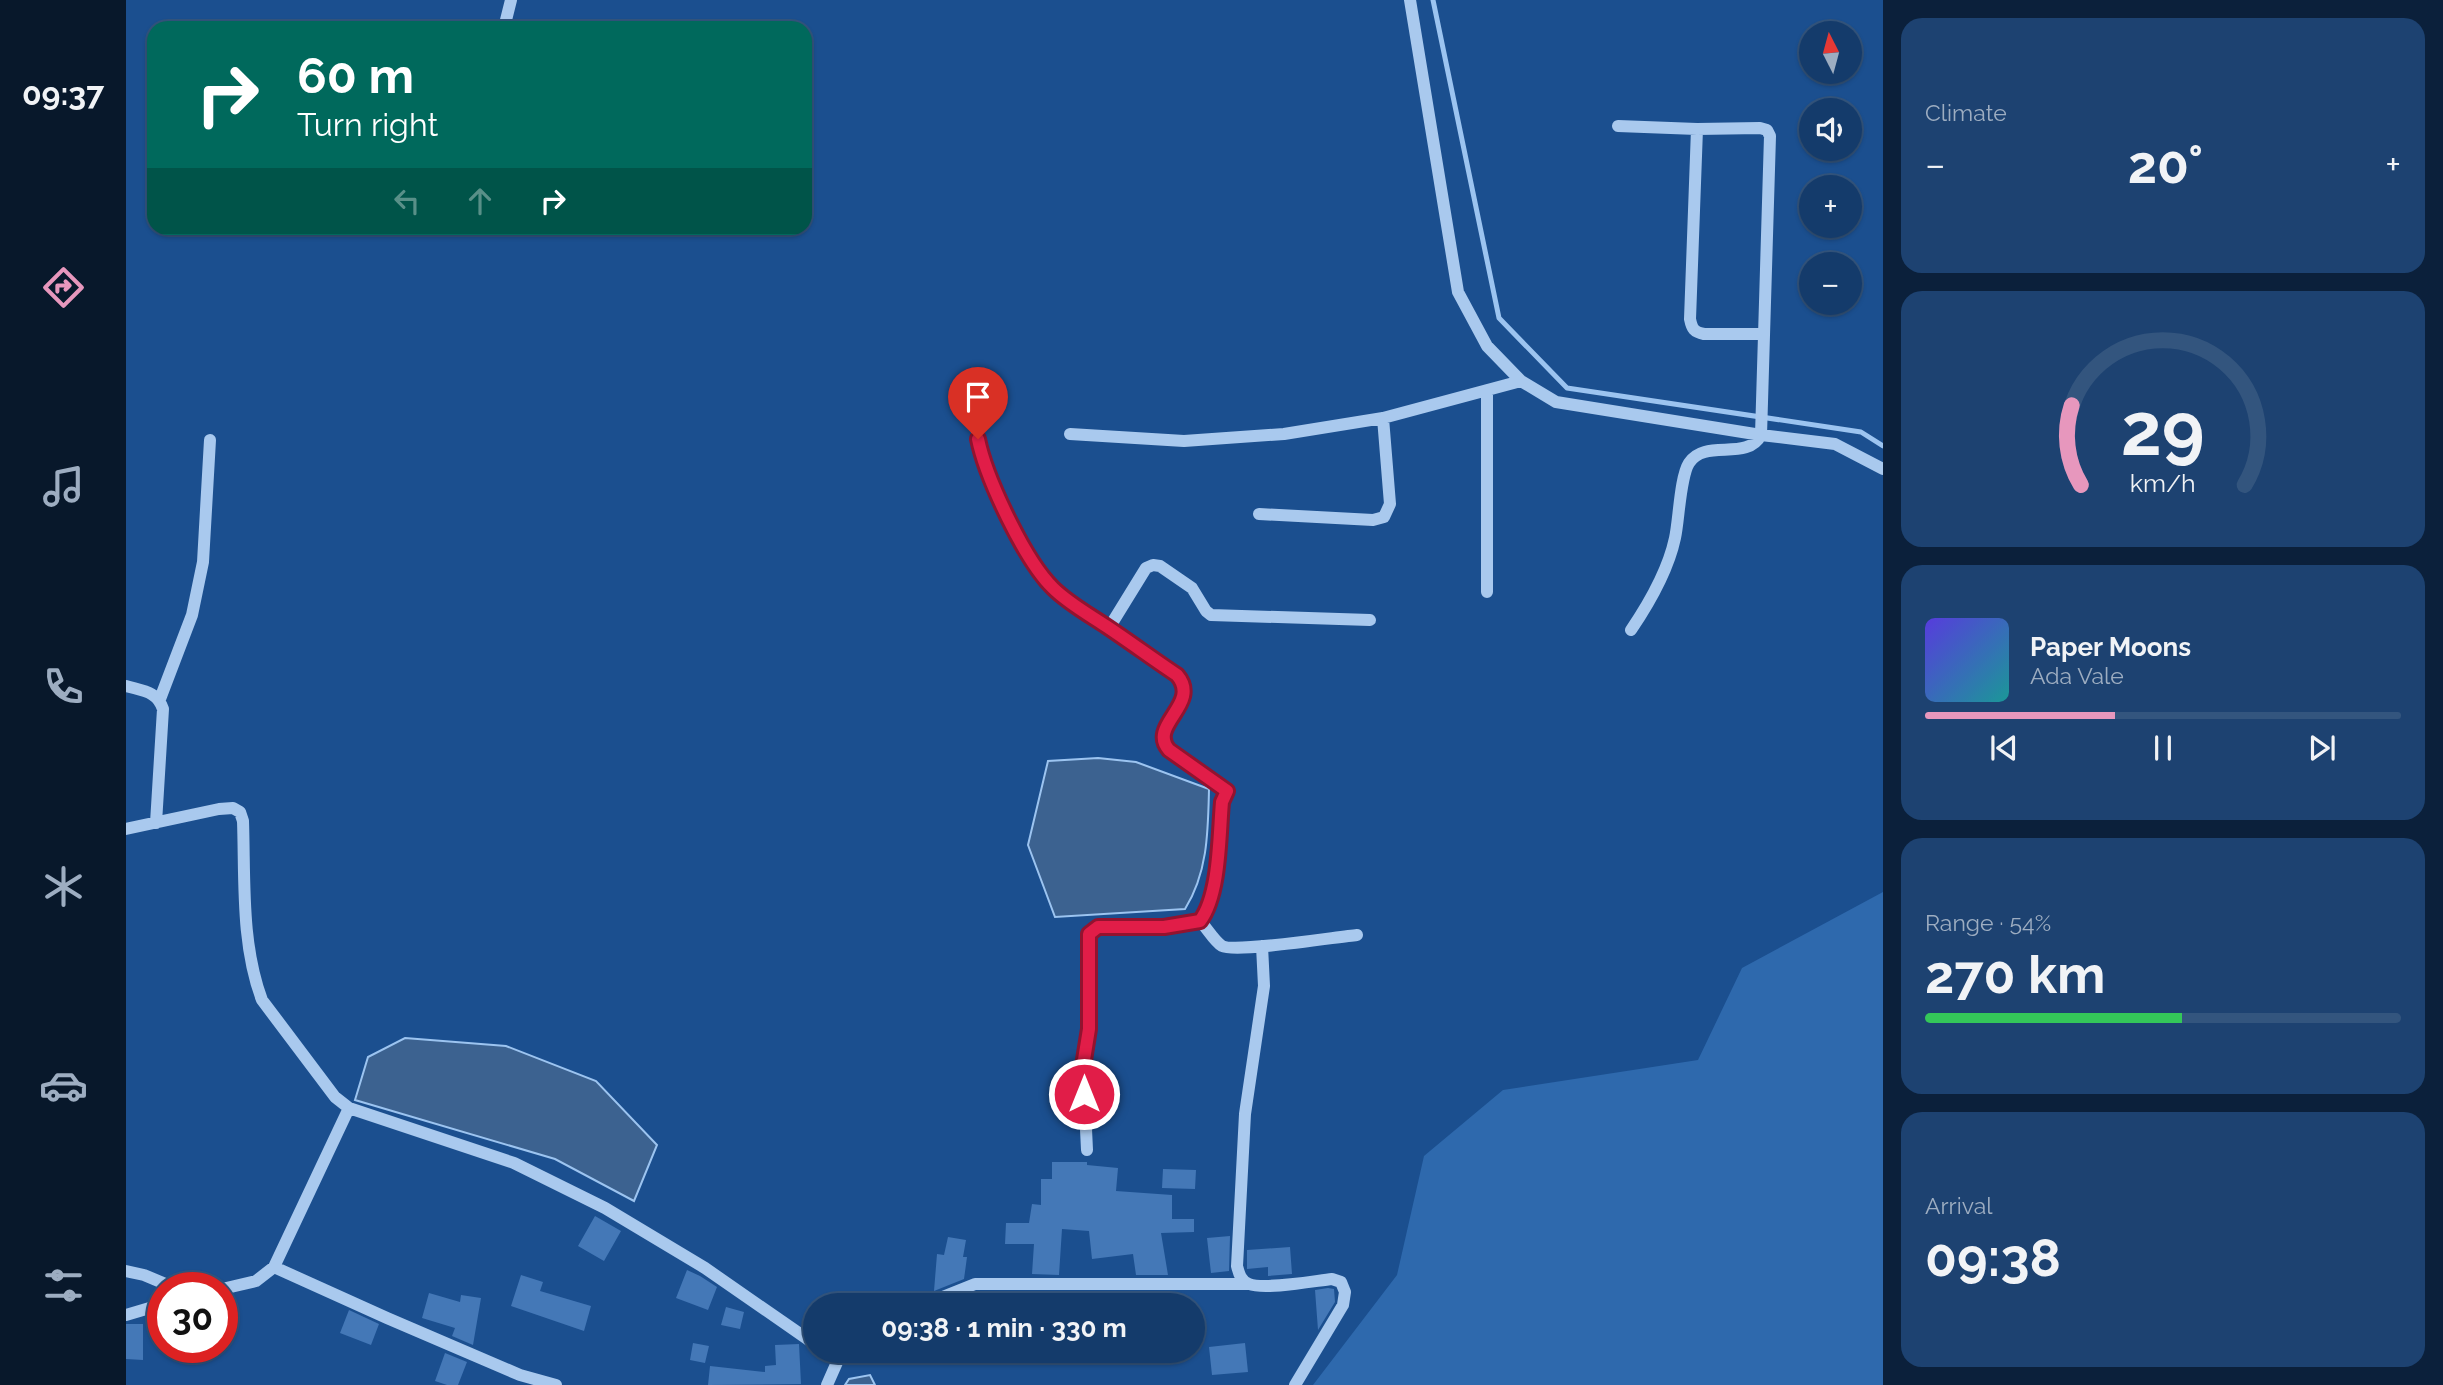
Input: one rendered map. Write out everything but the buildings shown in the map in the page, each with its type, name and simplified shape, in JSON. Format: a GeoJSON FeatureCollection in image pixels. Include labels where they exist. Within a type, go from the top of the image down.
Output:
{"type":"FeatureCollection","features":[{"type":"Feature","properties":{"kind":"street"},"geometry":{"type":"LineString","coordinates":[[506,21],[511,0]]}},
{"type":"Feature","properties":{"kind":"street"},"geometry":{"type":"LineString","coordinates":[[1410,0],[1458,292],[1487,346],[1521,381],[1556,402],[1835,444],[1883,470]]}},
{"type":"Feature","properties":{"kind":"street"},"geometry":{"type":"LineString","coordinates":[[1618,126],[1760,128],[1769,133],[1761,431],[1757,442],[1746,448],[1716,450],[1699,455],[1689,462],[1670,558],[1647,607],[1631,630]]}},
{"type":"Feature","properties":{"kind":"street"},"geometry":{"type":"LineString","coordinates":[[1697,129],[1690,319],[1692,328],[1704,334],[1764,334]]}},
{"type":"Feature","properties":{"kind":"street"},"geometry":{"type":"LineString","coordinates":[[1070,434],[1184,441],[1284,434],[1383,418],[1521,381]]}},
{"type":"Feature","properties":{"kind":"street"},"geometry":{"type":"LineString","coordinates":[[1487,391],[1488,592]]}},
{"type":"Feature","properties":{"kind":"street"},"geometry":{"type":"LineString","coordinates":[[1259,514],[1373,520],[1384,517],[1390,504],[1383,418]]}},
{"type":"Feature","properties":{"kind":"street"},"geometry":{"type":"LineString","coordinates":[[975,419],[982,459],[989,477],[1038,570],[1061,596],[1177,675],[1183,682],[1184,697],[1164,731],[1164,744],[1227,791],[1222,802],[1213,886],[1207,909],[1200,921]]}},
{"type":"Feature","properties":{"kind":"street"},"geometry":{"type":"LineString","coordinates":[[156,823],[164,717],[160,699],[192,615],[203,562],[210,440]]}},
{"type":"Feature","properties":{"kind":"street"},"geometry":{"type":"LineString","coordinates":[[1109,628],[1146,568],[1153,565],[1160,566],[1192,588],[1211,615],[1370,620]]}},
{"type":"Feature","properties":{"kind":"street"},"geometry":{"type":"LineString","coordinates":[[126,686],[153,693],[160,699]]}},
{"type":"Feature","properties":{"kind":"street"},"geometry":{"type":"LineString","coordinates":[[126,829],[219,809],[233,808],[240,812],[243,821],[246,916],[255,981],[262,1000],[335,1097],[349,1108],[514,1163],[605,1208],[705,1268],[803,1336]]}},
{"type":"Feature","properties":{"kind":"street"},"geometry":{"type":"LineString","coordinates":[[1200,921],[1223,946],[1262,946],[1357,935]]}},
{"type":"Feature","properties":{"kind":"street"},"geometry":{"type":"LineString","coordinates":[[1087,1150],[1083,1066],[1089,1029],[1089,934],[1098,927],[1164,927],[1200,921]]}},
{"type":"Feature","properties":{"kind":"street"},"geometry":{"type":"LineString","coordinates":[[1249,1284],[1241,1279],[1237,1266],[1245,1114],[1264,986],[1262,946]]}},
{"type":"Feature","properties":{"kind":"street"},"geometry":{"type":"LineString","coordinates":[[238,1285],[256,1281],[274,1267],[349,1108]]}},
{"type":"Feature","properties":{"kind":"street"},"geometry":{"type":"LineString","coordinates":[[274,1267],[399,1324],[547,1384]]}},
{"type":"Feature","properties":{"kind":"street"},"geometry":{"type":"LineString","coordinates":[[126,1271],[147,1276]]}},
{"type":"Feature","properties":{"kind":"street"},"geometry":{"type":"LineString","coordinates":[[951,1293],[975,1283],[1262,1286],[1332,1279],[1341,1282],[1345,1292],[1343,1305],[1295,1385]]}},
{"type":"Feature","properties":{"kind":"street"},"geometry":{"type":"LineString","coordinates":[[126,1315],[147,1309]]}},
{"type":"Feature","properties":{"kind":"street"},"geometry":{"type":"LineString","coordinates":[[827,1385],[837,1363]]}},
{"type":"Feature","properties":{"kind":"shaded area"},"geometry":{"type":"Polygon","coordinates":[[[1098,758],[1136,762],[1209,789],[1207,836],[1202,866],[1193,895],[1185,909],[1055,917],[1028,845],[1048,761],[1098,758]]]}},
{"type":"Feature","properties":{"kind":"shaded area"},"geometry":{"type":"Polygon","coordinates":[[[1883,892],[1883,1385],[1313,1385],[1397,1275],[1424,1156],[1503,1090],[1698,1060],[1742,968],[1883,892]]]}},
{"type":"Feature","properties":{"kind":"shaded area"},"geometry":{"type":"Polygon","coordinates":[[[405,1038],[506,1046],[596,1081],[657,1145],[634,1201],[555,1159],[355,1100],[368,1057],[405,1038]]]}},
{"type":"Feature","properties":{"kind":"shaded area"},"geometry":{"type":"Polygon","coordinates":[[[870,1375],[875,1385],[845,1385],[849,1379],[870,1375]]]}},
{"type":"Feature","properties":{"kind":"waterway"},"geometry":{"type":"LineString","coordinates":[[1433,0],[1499,318],[1567,388],[1861,432],[1883,446]]}},
{"type":"Feature","properties":{"kind":"route"},"geometry":{"type":"LineString","coordinates":[[978,439],[989,477],[1026,551],[1051,586],[1076,607],[1177,675],[1183,682],[1184,697],[1164,731],[1164,744],[1227,791],[1222,802],[1213,886],[1204,917],[1200,921],[1164,927],[1098,927],[1087,938],[1089,1029],[1083,1066],[1084,1094]]}}]}
